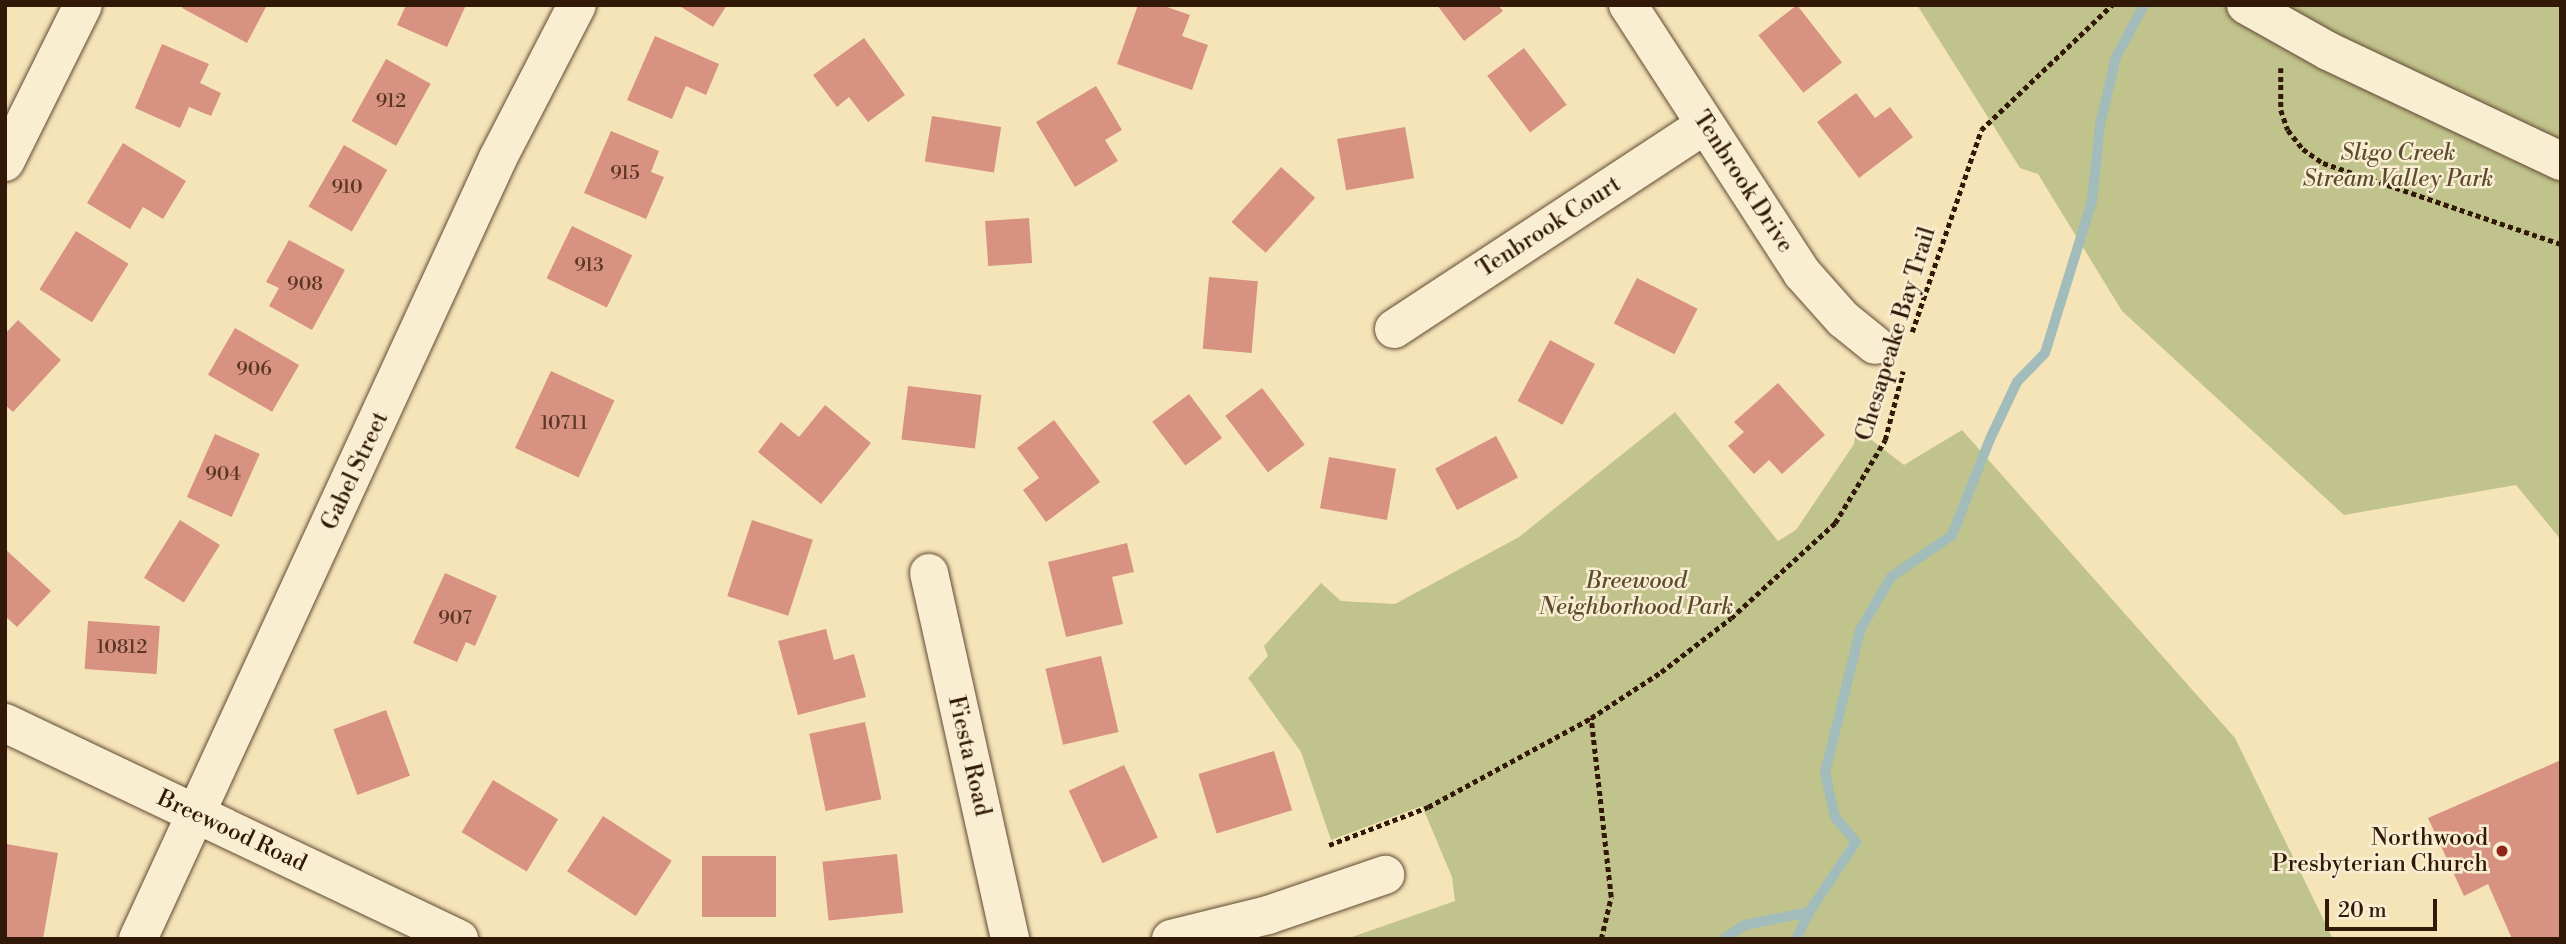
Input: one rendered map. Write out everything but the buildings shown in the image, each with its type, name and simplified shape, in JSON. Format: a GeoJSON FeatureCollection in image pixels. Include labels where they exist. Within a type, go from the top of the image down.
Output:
{"type":"FeatureCollection","features":[{"type":"Feature","properties":{"kind":"street"},"geometry":{"type":"LineString","coordinates":[[5,162],[83,5]]}},
{"type":"Feature","properties":{"kind":"street","name":"Gabel Street"},"geometry":{"type":"LineString","coordinates":[[138,939],[198,814],[498,158],[577,5]]}},
{"type":"Feature","properties":{"kind":"street","name":"Tenbrook Drive"},"geometry":{"type":"LineString","coordinates":[[1628,5],[1802,273],[1843,319],[1892,344]]}},
{"type":"Feature","properties":{"kind":"street"},"geometry":{"type":"LineString","coordinates":[[2246,5],[2328,51],[2561,161]]}},
{"type":"Feature","properties":{"kind":"street","name":"Tenbrook Court"},"geometry":{"type":"LineString","coordinates":[[1394,329],[1704,125]]}},
{"type":"Feature","properties":{"kind":"street","name":"Fiesta Road"},"geometry":{"type":"LineString","coordinates":[[929,573],[1010,939]]}},
{"type":"Feature","properties":{"kind":"street","name":"Breewood Road"},"geometry":{"type":"LineString","coordinates":[[5,723],[459,939]]}},
{"type":"Feature","properties":{"kind":"street"},"geometry":{"type":"LineString","coordinates":[[1171,939],[1268,915],[1385,875]]}},
{"type":"Feature","properties":{"kind":"path","name":"Chesapeake Bay Trail"},"geometry":{"type":"LineString","coordinates":[[1892,344],[1921,299],[1981,130],[2112,5]]}},
{"type":"Feature","properties":{"kind":"path"},"geometry":{"type":"LineString","coordinates":[[2282,60],[2279,98],[2288,130],[2303,149],[2323,163],[2561,244]]}},
{"type":"Feature","properties":{"kind":"path","name":"Chesapeake Bay Trail"},"geometry":{"type":"LineString","coordinates":[[1329,845],[1428,807],[1591,718],[1661,671],[1731,618],[1835,523],[1885,440],[1904,369]]}},
{"type":"Feature","properties":{"kind":"path"},"geometry":{"type":"LineString","coordinates":[[1591,718],[1611,897],[1601,939]]}},
{"type":"Feature","properties":{"kind":"green space","name":"Sligo Creek Stream Valley Park"},"geometry":{"type":"Polygon","coordinates":[[[1917,5],[2561,5],[2561,540],[2516,485],[2344,515],[2122,311],[2038,174],[2020,168],[1917,5]]]}},
{"type":"Feature","properties":{"kind":"green space","name":"Breewood Neighborhood Park"},"geometry":{"type":"Polygon","coordinates":[[[1675,412],[1778,541],[1796,530],[1854,444],[1856,428],[1904,465],[1962,430],[2235,738],[2333,939],[1346,939],[1455,901],[1452,877],[1422,806],[1331,840],[1301,752],[1248,678],[1268,656],[1264,646],[1321,583],[1341,601],[1395,604],[1519,537],[1675,412]]]}},
{"type":"Feature","properties":{"kind":"waterway"},"geometry":{"type":"LineString","coordinates":[[1796,939],[1809,912],[1856,842],[1835,817],[1825,773],[1860,630],[1891,577],[1952,535],[1990,439],[2017,382],[2045,353],[2092,201],[2100,125],[2116,57],[2144,5]]}},
{"type":"Feature","properties":{"kind":"waterway"},"geometry":{"type":"LineString","coordinates":[[1724,939],[1745,925],[1809,912]]}},
{"type":"Feature","properties":{"kind":"place","name":"Northwood Presbyterian Church"},"geometry":{"type":"Point","coordinates":[2502,851]}}]}
